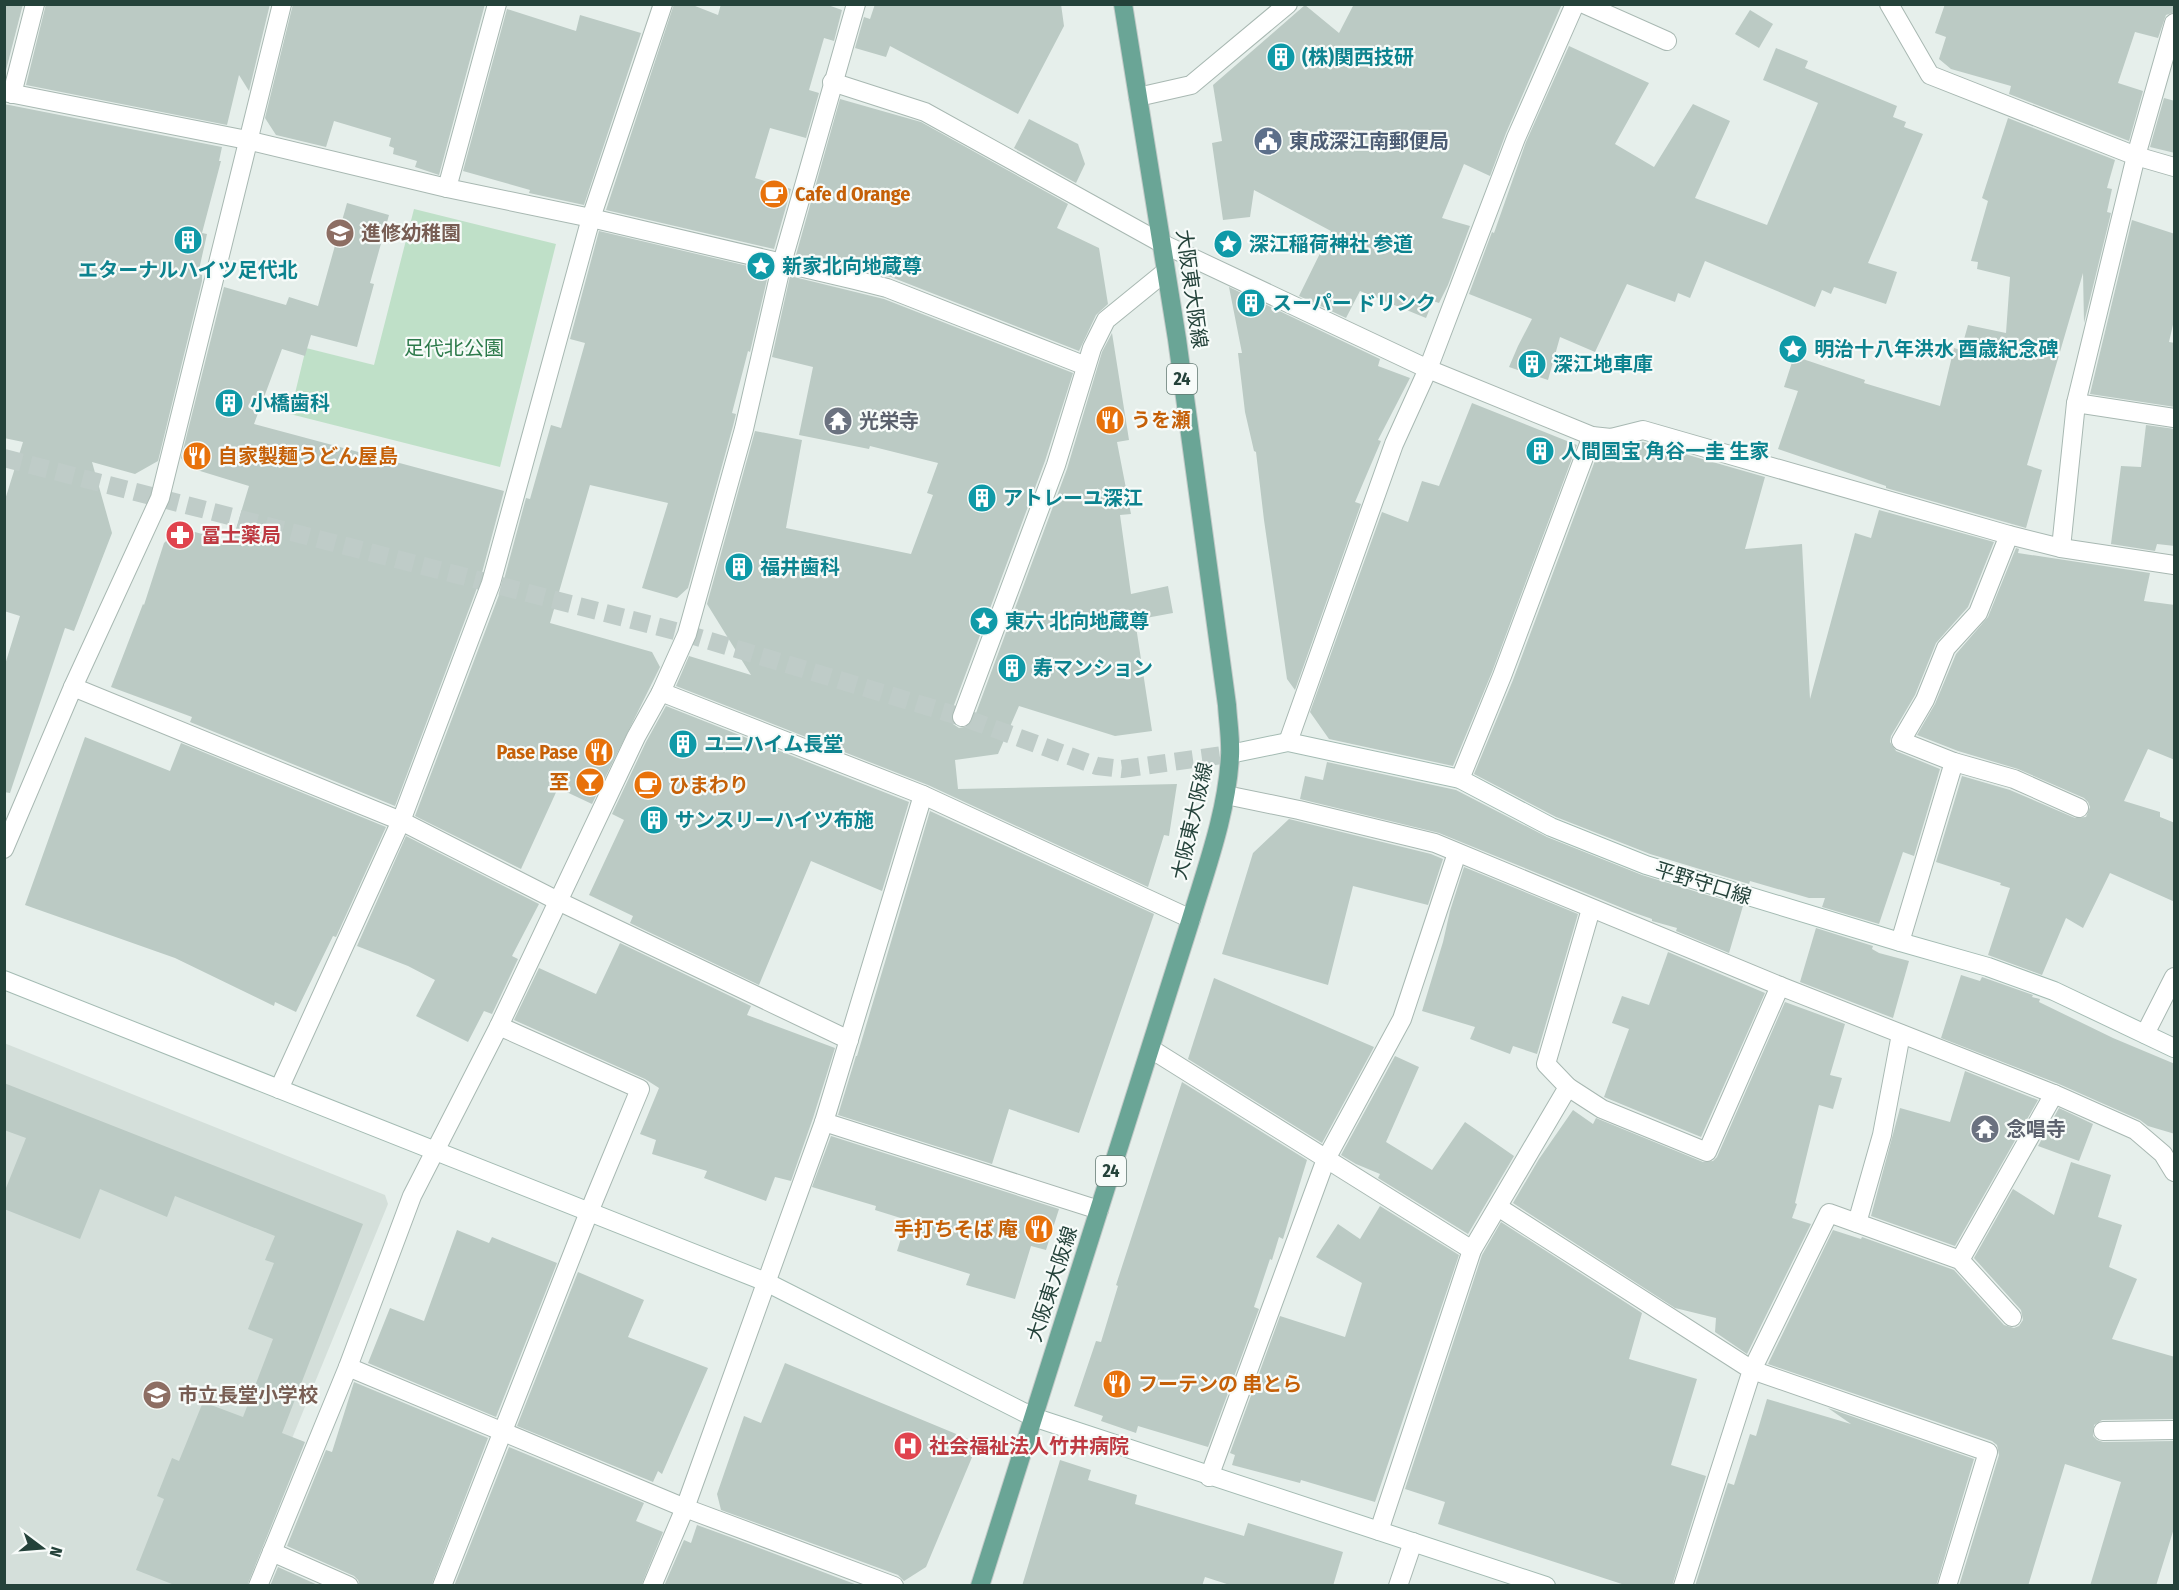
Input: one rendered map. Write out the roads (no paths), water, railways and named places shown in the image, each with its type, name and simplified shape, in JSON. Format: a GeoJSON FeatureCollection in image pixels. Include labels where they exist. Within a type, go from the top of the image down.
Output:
{"type":"FeatureCollection","features":[{"type":"Feature","properties":{"kind":"main road","name":"大阪東大阪線"},"geometry":{"type":"LineString","coordinates":[[980,1586],[1191,919],[1226,795],[1230,754],[1225,694],[1177,339],[1123,4]]}},
{"type":"Feature","properties":{"kind":"street"},"geometry":{"type":"LineString","coordinates":[[35,4],[8,93],[248,140],[447,188],[591,218],[887,288],[1086,366]]}},
{"type":"Feature","properties":{"kind":"street"},"geometry":{"type":"LineString","coordinates":[[4,849],[73,687],[160,498],[282,4]]}},
{"type":"Feature","properties":{"kind":"street"},"geometry":{"type":"LineString","coordinates":[[447,188],[497,4]]}},
{"type":"Feature","properties":{"kind":"street"},"geometry":{"type":"LineString","coordinates":[[279,1089],[400,821],[491,583],[591,218],[663,4]]}},
{"type":"Feature","properties":{"kind":"street"},"geometry":{"type":"LineString","coordinates":[[258,1586],[348,1367],[412,1196],[499,1026],[687,634],[744,429],[782,263],[856,4]]}},
{"type":"Feature","properties":{"kind":"street"},"geometry":{"type":"LineString","coordinates":[[1138,97],[1191,85],[1288,4]]}},
{"type":"Feature","properties":{"kind":"street"},"geometry":{"type":"LineString","coordinates":[[1288,741],[1394,444],[1428,369],[1516,138],[1575,4]]}},
{"type":"Feature","properties":{"kind":"street"},"geometry":{"type":"LineString","coordinates":[[1584,4],[1666,41]]}},
{"type":"Feature","properties":{"kind":"street"},"geometry":{"type":"LineString","coordinates":[[1889,4],[1930,75],[2136,156],[2175,166]]}},
{"type":"Feature","properties":{"kind":"street"},"geometry":{"type":"LineString","coordinates":[[2061,548],[2076,403],[2136,156],[2175,23]]}},
{"type":"Feature","properties":{"kind":"street"},"geometry":{"type":"LineString","coordinates":[[832,82],[925,112],[1163,244],[1428,369],[1592,436],[1611,438],[1643,430],[2009,535],[2061,548],[2175,565]]}},
{"type":"Feature","properties":{"kind":"street"},"geometry":{"type":"LineString","coordinates":[[962,717],[1056,465],[1092,348],[1106,320],[1165,272]]}},
{"type":"Feature","properties":{"kind":"street"},"geometry":{"type":"LineString","coordinates":[[2076,403],[2175,418]]}},
{"type":"Feature","properties":{"kind":"street"},"geometry":{"type":"LineString","coordinates":[[1460,779],[1502,676],[1592,436]]}},
{"type":"Feature","properties":{"kind":"street"},"geometry":{"type":"LineString","coordinates":[[2009,535],[1978,613],[1946,648],[1925,700],[1900,741],[1954,762],[2014,779],[2079,808]]}},
{"type":"Feature","properties":{"kind":"street"},"geometry":{"type":"LineString","coordinates":[[73,687],[400,821],[558,901],[849,1040]]}},
{"type":"Feature","properties":{"kind":"street"},"geometry":{"type":"LineString","coordinates":[[661,692],[922,795],[1191,919]]}},
{"type":"Feature","properties":{"kind":"street","name":"平野守口線"},"geometry":{"type":"LineString","coordinates":[[1230,754],[1288,741],[1460,779],[1551,827],[1646,865],[1988,967],[2054,991],[2175,1048]]}},
{"type":"Feature","properties":{"kind":"street"},"geometry":{"type":"LineString","coordinates":[[1900,942],[1954,762]]}},
{"type":"Feature","properties":{"kind":"street"},"geometry":{"type":"LineString","coordinates":[[652,1586],[685,1508],[824,1122],[922,795]]}},
{"type":"Feature","properties":{"kind":"street"},"geometry":{"type":"LineString","coordinates":[[1226,795],[1435,843],[1780,986],[2054,1094],[2135,1130],[2163,1154],[2175,1172]]}},
{"type":"Feature","properties":{"kind":"street"},"geometry":{"type":"LineString","coordinates":[[1209,1477],[1326,1159],[1402,1019],[1457,853]]}},
{"type":"Feature","properties":{"kind":"street"},"geometry":{"type":"LineString","coordinates":[[1592,909],[1546,1064],[1568,1087],[1602,1109],[1707,1152],[1780,986]]}},
{"type":"Feature","properties":{"kind":"street"},"geometry":{"type":"LineString","coordinates":[[2145,1034],[2175,977]]}},
{"type":"Feature","properties":{"kind":"street"},"geometry":{"type":"LineString","coordinates":[[4,980],[766,1282],[1033,1417],[1209,1477],[1546,1586]]}},
{"type":"Feature","properties":{"kind":"street"},"geometry":{"type":"LineString","coordinates":[[442,1586],[589,1212],[640,1089],[499,1026]]}},
{"type":"Feature","properties":{"kind":"street"},"geometry":{"type":"LineString","coordinates":[[1857,1223],[1882,1135],[1901,1034]]}},
{"type":"Feature","properties":{"kind":"street"},"geometry":{"type":"LineString","coordinates":[[1150,1049],[1472,1250]]}},
{"type":"Feature","properties":{"kind":"street"},"geometry":{"type":"LineString","coordinates":[[1379,1531],[1472,1250],[1568,1087]]}},
{"type":"Feature","properties":{"kind":"street"},"geometry":{"type":"LineString","coordinates":[[1960,1260],[2054,1094]]}},
{"type":"Feature","properties":{"kind":"street"},"geometry":{"type":"LineString","coordinates":[[824,1122],[1099,1210]]}},
{"type":"Feature","properties":{"kind":"street"},"geometry":{"type":"LineString","coordinates":[[1498,1207],[1752,1370],[1988,1452],[1947,1586]]}},
{"type":"Feature","properties":{"kind":"street"},"geometry":{"type":"LineString","coordinates":[[1683,1586],[1752,1370],[1829,1213],[1960,1260],[2012,1317]]}},
{"type":"Feature","properties":{"kind":"street"},"geometry":{"type":"LineString","coordinates":[[348,1367],[685,1508],[894,1586]]}},
{"type":"Feature","properties":{"kind":"street"},"geometry":{"type":"LineString","coordinates":[[2103,1431],[2175,1430]]}},
{"type":"Feature","properties":{"kind":"street"},"geometry":{"type":"LineString","coordinates":[[1398,1586],[1413,1542]]}},
{"type":"Feature","properties":{"kind":"street"},"geometry":{"type":"LineString","coordinates":[[272,1552],[349,1586]]}},
{"type":"Feature","properties":{"kind":"tunnel"},"geometry":{"type":"LineString","coordinates":[[4,458],[687,634],[962,717],[1097,766],[1122,769],[1230,754]]}},
{"type":"Feature","properties":{"kind":"place","name":"(株)関西技研"},"geometry":{"type":"Point","coordinates":[1281,57]}},
{"type":"Feature","properties":{"kind":"place","name":"東成深江南郵便局"},"geometry":{"type":"Point","coordinates":[1268,141]}},
{"type":"Feature","properties":{"kind":"place","name":"Cafe d Orange"},"geometry":{"type":"Point","coordinates":[774,194]}},
{"type":"Feature","properties":{"kind":"place","name":"進修幼稚園"},"geometry":{"type":"Point","coordinates":[340,233]}},
{"type":"Feature","properties":{"kind":"place","name":"エターナルハイツ足代北"},"geometry":{"type":"Point","coordinates":[188,240]}},
{"type":"Feature","properties":{"kind":"place","name":"深江稲荷神社 参道"},"geometry":{"type":"Point","coordinates":[1228,244]}},
{"type":"Feature","properties":{"kind":"place","name":"新家北向地蔵尊"},"geometry":{"type":"Point","coordinates":[761,266]}},
{"type":"Feature","properties":{"kind":"place","name":"スーパー ドリンク"},"geometry":{"type":"Point","coordinates":[1251,303]}},
{"type":"Feature","properties":{"kind":"place","name":"明治十八年洪水 酉歳紀念碑"},"geometry":{"type":"Point","coordinates":[1793,349]}},
{"type":"Feature","properties":{"kind":"place","name":"深江地車庫"},"geometry":{"type":"Point","coordinates":[1532,364]}},
{"type":"Feature","properties":{"kind":"place","name":"小橋歯科"},"geometry":{"type":"Point","coordinates":[229,403]}},
{"type":"Feature","properties":{"kind":"place","name":"うを瀬"},"geometry":{"type":"Point","coordinates":[1110,420]}},
{"type":"Feature","properties":{"kind":"place","name":"光栄寺"},"geometry":{"type":"Point","coordinates":[838,421]}},
{"type":"Feature","properties":{"kind":"place","name":"人間国宝 角谷一圭 生家"},"geometry":{"type":"Point","coordinates":[1540,451]}},
{"type":"Feature","properties":{"kind":"place","name":"自家製麺うどん屋島"},"geometry":{"type":"Point","coordinates":[197,456]}},
{"type":"Feature","properties":{"kind":"place","name":"アトレーユ深江"},"geometry":{"type":"Point","coordinates":[982,498]}},
{"type":"Feature","properties":{"kind":"place","name":"冨士薬局"},"geometry":{"type":"Point","coordinates":[180,535]}},
{"type":"Feature","properties":{"kind":"place","name":"福井歯科"},"geometry":{"type":"Point","coordinates":[739,567]}},
{"type":"Feature","properties":{"kind":"place","name":"東六 北向地蔵尊"},"geometry":{"type":"Point","coordinates":[984,621]}},
{"type":"Feature","properties":{"kind":"place","name":"寿マンション"},"geometry":{"type":"Point","coordinates":[1012,668]}},
{"type":"Feature","properties":{"kind":"place","name":"ユニハイム長堂"},"geometry":{"type":"Point","coordinates":[683,744]}},
{"type":"Feature","properties":{"kind":"place","name":"Pase Pase"},"geometry":{"type":"Point","coordinates":[599,752]}},
{"type":"Feature","properties":{"kind":"place","name":"至"},"geometry":{"type":"Point","coordinates":[590,782]}},
{"type":"Feature","properties":{"kind":"place","name":"ひまわり"},"geometry":{"type":"Point","coordinates":[648,785]}},
{"type":"Feature","properties":{"kind":"place","name":"サンスリーハイツ布施"},"geometry":{"type":"Point","coordinates":[654,820]}},
{"type":"Feature","properties":{"kind":"place","name":"念唱寺"},"geometry":{"type":"Point","coordinates":[1985,1129]}},
{"type":"Feature","properties":{"kind":"place","name":"手打ちそば 庵"},"geometry":{"type":"Point","coordinates":[1039,1229]}},
{"type":"Feature","properties":{"kind":"place","name":"フーテンの 串とら"},"geometry":{"type":"Point","coordinates":[1117,1384]}},
{"type":"Feature","properties":{"kind":"place","name":"市立長堂小学校"},"geometry":{"type":"Point","coordinates":[157,1395]}},
{"type":"Feature","properties":{"kind":"place","name":"社会福祉法人竹井病院"},"geometry":{"type":"Point","coordinates":[908,1446]}},
{"type":"Feature","properties":{"kind":"park label","name":"足代北公園"},"geometry":{"type":"Point","coordinates":[454,348]}}]}
